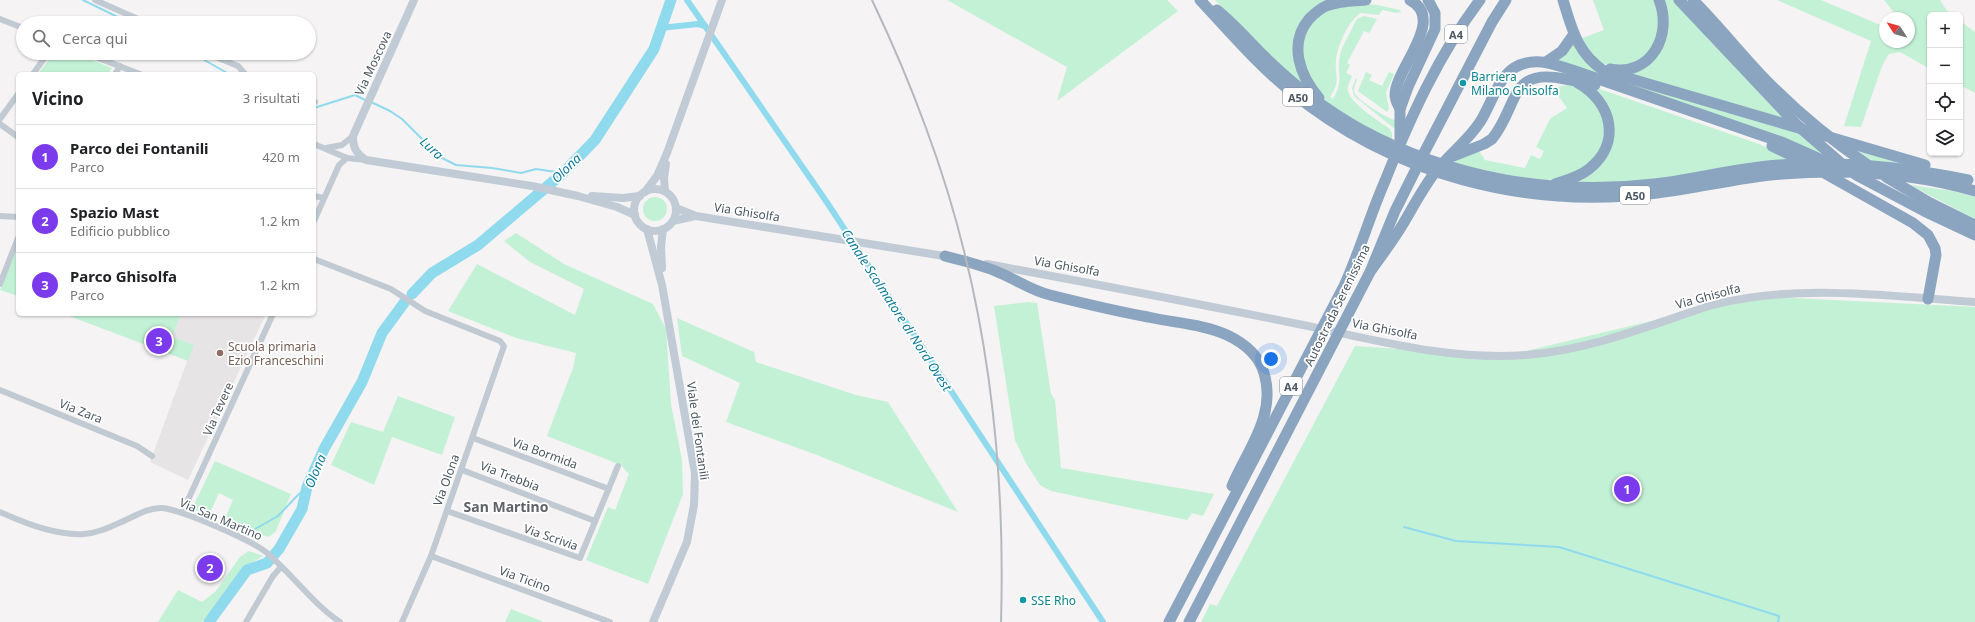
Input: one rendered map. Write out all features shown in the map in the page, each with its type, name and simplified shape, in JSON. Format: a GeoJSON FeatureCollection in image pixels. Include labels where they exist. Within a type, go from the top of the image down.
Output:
{"type":"FeatureCollection","features":[{"type":"Feature","properties":{"kind":"highway","name":"A50"},"geometry":{"type":"LineString","coordinates":[[1200,0],[1260,63],[1289,90],[1326,118],[1425,168],[1461,175],[1534,195],[1596,197],[1646,194],[1757,177],[1809,172],[1852,173],[1903,177],[1940,182],[1975,191]]}},
{"type":"Feature","properties":{"kind":"highway"},"geometry":{"type":"LineString","coordinates":[[1205,0],[1228,19],[1277,69],[1307,93],[1374,141]]}},
{"type":"Feature","properties":{"kind":"highway"},"geometry":{"type":"LineString","coordinates":[[1330,110],[1315,93],[1302,71],[1297,48],[1300,34],[1307,21],[1325,6],[1366,0]]}},
{"type":"Feature","properties":{"kind":"highway"},"geometry":{"type":"LineString","coordinates":[[1400,109],[1395,98],[1396,86],[1421,35],[1423,26],[1422,12],[1410,0]]}},
{"type":"Feature","properties":{"kind":"highway"},"geometry":{"type":"LineString","coordinates":[[1400,144],[1400,109],[1408,87],[1435,29],[1435,13],[1428,0]]}},
{"type":"Feature","properties":{"kind":"highway","name":"Autostrada Serenissima"},"geometry":{"type":"LineString","coordinates":[[1169,622],[1353,266],[1384,182],[1400,144],[1447,49],[1480,0]]}},
{"type":"Feature","properties":{"kind":"highway","name":"Autostrada Serenissima"},"geometry":{"type":"LineString","coordinates":[[1189,622],[1370,272],[1402,195],[1488,29],[1506,0]]}},
{"type":"Feature","properties":{"kind":"highway"},"geometry":{"type":"LineString","coordinates":[[1563,0],[1574,34],[1584,53],[1597,66],[1611,74],[1942,170],[1972,181]]}},
{"type":"Feature","properties":{"kind":"highway"},"geometry":{"type":"LineString","coordinates":[[1597,66],[1613,69],[1632,68],[1643,63],[1651,56],[1659,45],[1664,31],[1664,18],[1659,0]]}},
{"type":"Feature","properties":{"kind":"highway"},"geometry":{"type":"LineString","coordinates":[[1679,0],[1797,125],[1856,174]]}},
{"type":"Feature","properties":{"kind":"highway"},"geometry":{"type":"LineString","coordinates":[[1693,0],[1765,79],[1827,135],[1892,181],[1930,203],[1975,225]]}},
{"type":"Feature","properties":{"kind":"highway"},"geometry":{"type":"LineString","coordinates":[[1546,62],[1562,51],[1574,34]]}},
{"type":"Feature","properties":{"kind":"highway"},"geometry":{"type":"LineString","coordinates":[[1370,272],[1403,225],[1424,188],[1445,159],[1470,135],[1480,121],[1504,77],[1513,68],[1530,62],[1546,62],[1790,145],[1856,174],[1924,211],[1975,235]]}},
{"type":"Feature","properties":{"kind":"highway"},"geometry":{"type":"LineString","coordinates":[[1445,159],[1484,144],[1492,139],[1517,94],[1528,80],[1538,76],[1546,76],[1593,84],[1781,150],[1912,223],[1928,235],[1935,248],[1936,263],[1928,299]]}},
{"type":"Feature","properties":{"kind":"highway"},"geometry":{"type":"LineString","coordinates":[[1548,187],[1575,177],[1589,169],[1602,154],[1608,140],[1609,124],[1602,106],[1585,87],[1574,80]]}},
{"type":"Feature","properties":{"kind":"highway"},"geometry":{"type":"LineString","coordinates":[[1461,175],[1507,180],[1548,187],[1633,186],[1743,169],[1796,164],[1853,164],[1912,169],[1972,181]]}},
{"type":"Feature","properties":{"kind":"highway"},"geometry":{"type":"LineString","coordinates":[[945,256],[999,272],[1048,295],[1218,332],[1237,340],[1252,353],[1259,362],[1267,384],[1268,404],[1265,415],[1238,470],[1204,554]]}},
{"type":"Feature","properties":{"kind":"street"},"geometry":{"type":"LineString","coordinates":[[95,0],[130,16]]}},
{"type":"Feature","properties":{"kind":"street","name":"Via Moscova"},"geometry":{"type":"LineString","coordinates":[[353,136],[414,0]]}},
{"type":"Feature","properties":{"kind":"street"},"geometry":{"type":"LineString","coordinates":[[667,153],[664,178],[665,191],[674,201],[676,208],[673,221],[663,229],[647,229],[641,225],[635,215],[635,208],[642,194],[657,176],[667,153],[722,0]]}},
{"type":"Feature","properties":{"kind":"street"},"geometry":{"type":"LineString","coordinates":[[0,19],[16,25]]}},
{"type":"Feature","properties":{"kind":"street"},"geometry":{"type":"LineString","coordinates":[[34,72],[43,60]]}},
{"type":"Feature","properties":{"kind":"street"},"geometry":{"type":"LineString","coordinates":[[104,60],[135,72]]}},
{"type":"Feature","properties":{"kind":"street"},"geometry":{"type":"LineString","coordinates":[[223,60],[238,66],[243,72]]}},
{"type":"Feature","properties":{"kind":"street"},"geometry":{"type":"LineString","coordinates":[[116,72],[120,66]]}},
{"type":"Feature","properties":{"kind":"street"},"geometry":{"type":"LineString","coordinates":[[0,119],[16,97]]}},
{"type":"Feature","properties":{"kind":"street"},"geometry":{"type":"LineString","coordinates":[[0,124],[16,136]]}},
{"type":"Feature","properties":{"kind":"street"},"geometry":{"type":"LineString","coordinates":[[322,147],[338,147],[353,136],[355,150],[366,160]]}},
{"type":"Feature","properties":{"kind":"street"},"geometry":{"type":"LineString","coordinates":[[316,145],[347,158],[548,189],[617,207],[635,215]]}},
{"type":"Feature","properties":{"kind":"street"},"geometry":{"type":"LineString","coordinates":[[316,216],[339,165],[347,158]]}},
{"type":"Feature","properties":{"kind":"street"},"geometry":{"type":"LineString","coordinates":[[578,196],[623,198],[642,194],[652,189],[665,191]]}},
{"type":"Feature","properties":{"kind":"street"},"geometry":{"type":"LineString","coordinates":[[316,196],[324,198]]}},
{"type":"Feature","properties":{"kind":"street","name":"Via Ghisolfa"},"geometry":{"type":"LineString","coordinates":[[676,208],[696,216],[945,256],[1166,297],[1382,341],[1473,355],[1525,355],[1564,350],[1591,344],[1712,305],[1755,296],[1799,292],[1975,302]]}},
{"type":"Feature","properties":{"kind":"street"},"geometry":{"type":"LineString","coordinates":[[0,216],[16,217]]}},
{"type":"Feature","properties":{"kind":"street","name":"Via Ghisolfa"},"geometry":{"type":"LineString","coordinates":[[673,221],[696,216]]}},
{"type":"Feature","properties":{"kind":"street","name":"Viale dei Fontanili"},"geometry":{"type":"LineString","coordinates":[[647,229],[662,285],[695,473],[692,518],[683,554],[653,622]]}},
{"type":"Feature","properties":{"kind":"street","name":"Viale dei Fontanili"},"geometry":{"type":"LineString","coordinates":[[662,285],[661,247],[663,229]]}},
{"type":"Feature","properties":{"kind":"street"},"geometry":{"type":"LineString","coordinates":[[0,284],[16,243]]}},
{"type":"Feature","properties":{"kind":"street","name":"Via Olona"},"geometry":{"type":"LineString","coordinates":[[316,260],[401,294],[417,306],[503,344],[504,348],[431,556],[402,622]]}},
{"type":"Feature","properties":{"kind":"street","name":"Via Tevere"},"geometry":{"type":"LineString","coordinates":[[182,513],[272,316]]}},
{"type":"Feature","properties":{"kind":"street","name":"Via Zara"},"geometry":{"type":"LineString","coordinates":[[0,390],[137,446],[152,456]]}},
{"type":"Feature","properties":{"kind":"street","name":"Via Bormida"},"geometry":{"type":"LineString","coordinates":[[473,438],[609,489]]}},
{"type":"Feature","properties":{"kind":"street"},"geometry":{"type":"LineString","coordinates":[[595,521],[618,466]]}},
{"type":"Feature","properties":{"kind":"street","name":"Via Trebbia"},"geometry":{"type":"LineString","coordinates":[[462,470],[595,521]]}},
{"type":"Feature","properties":{"kind":"street","name":"Via San Martino"},"geometry":{"type":"LineString","coordinates":[[1,514],[52,531],[71,534],[86,534],[101,531],[156,508],[182,513],[252,543],[267,553],[311,598],[340,622]]}},
{"type":"Feature","properties":{"kind":"street","name":"Via Scrivia"},"geometry":{"type":"LineString","coordinates":[[446,512],[580,558],[595,521]]}},
{"type":"Feature","properties":{"kind":"street","name":"Via Ticino"},"geometry":{"type":"LineString","coordinates":[[431,556],[610,622]]}},
{"type":"Feature","properties":{"kind":"street"},"geometry":{"type":"LineString","coordinates":[[246,622],[279,564]]}},
{"type":"Feature","properties":{"kind":"shaded area"},"geometry":{"type":"Polygon","coordinates":[[[180,316],[265,316],[188,480],[150,462],[193,345],[172,337],[180,316]]]}},
{"type":"Feature","properties":{"kind":"green space"},"geometry":{"type":"Polygon","coordinates":[[[947,0],[1167,0],[1178,11],[1057,101],[1067,67],[947,0]]]}},
{"type":"Feature","properties":{"kind":"green space"},"geometry":{"type":"Polygon","coordinates":[[[1215,0],[1341,0],[1299,29],[1304,87],[1255,41],[1215,0]]]}},
{"type":"Feature","properties":{"kind":"green space"},"geometry":{"type":"Polygon","coordinates":[[[1593,0],[1655,0],[1659,22],[1658,33],[1648,52],[1640,59],[1630,63],[1618,65],[1600,62],[1594,59],[1580,39],[1604,30],[1593,0]]]}},
{"type":"Feature","properties":{"kind":"green space"},"geometry":{"type":"Polygon","coordinates":[[[1662,0],[1674,0],[1791,123],[1622,72],[1657,54],[1662,0]]]}},
{"type":"Feature","properties":{"kind":"green space"},"geometry":{"type":"Polygon","coordinates":[[[1777,0],[1821,0],[1879,24],[1879,48],[1915,48],[1915,12],[1893,12],[1884,0],[1940,0],[1948,12],[1927,12],[1927,67],[1900,52],[1889,54],[1882,66],[1861,127],[1844,126],[1871,41],[1777,0]]]}},
{"type":"Feature","properties":{"kind":"green space"},"geometry":{"type":"Polygon","coordinates":[[[1366,4],[1400,10],[1401,12],[1396,13],[1382,10],[1379,15],[1361,13],[1352,21],[1339,46],[1336,59],[1337,82],[1330,97],[1333,99],[1337,92],[1339,86],[1339,62],[1341,52],[1357,19],[1364,16],[1377,19],[1369,33],[1364,31],[1347,63],[1350,65],[1346,73],[1352,76],[1348,85],[1348,91],[1354,101],[1390,129],[1392,133],[1392,140],[1375,133],[1328,103],[1313,85],[1301,54],[1308,25],[1328,9],[1366,4]]]}},
{"type":"Feature","properties":{"kind":"green space"},"geometry":{"type":"Polygon","coordinates":[[[1963,23],[1975,32],[1975,93],[1963,87],[1963,23]]]}},
{"type":"Feature","properties":{"kind":"green space"},"geometry":{"type":"Polygon","coordinates":[[[1574,44],[1584,59],[1802,135],[1820,151],[1819,154],[1555,60],[1574,44]]]}},
{"type":"Feature","properties":{"kind":"green space"},"geometry":{"type":"Polygon","coordinates":[[[49,60],[92,60],[112,68],[109,72],[40,72],[49,60]]]}},
{"type":"Feature","properties":{"kind":"green space"},"geometry":{"type":"Polygon","coordinates":[[[1366,72],[1372,75],[1369,80],[1382,86],[1389,72],[1394,74],[1386,93],[1389,109],[1387,112],[1358,91],[1366,72]]]}},
{"type":"Feature","properties":{"kind":"green space"},"geometry":{"type":"Polygon","coordinates":[[[1356,78],[1357,80],[1354,87],[1354,92],[1356,95],[1372,108],[1395,120],[1395,129],[1354,96],[1352,88],[1356,78]]]}},
{"type":"Feature","properties":{"kind":"green space"},"geometry":{"type":"Polygon","coordinates":[[[1569,85],[1577,87],[1590,96],[1605,119],[1603,145],[1586,168],[1556,179],[1537,181],[1452,163],[1479,151],[1485,160],[1525,168],[1531,155],[1540,159],[1544,151],[1536,147],[1550,119],[1567,108],[1555,91],[1550,88],[1569,85]]]}},
{"type":"Feature","properties":{"kind":"green space"},"geometry":{"type":"Polygon","coordinates":[[[1591,86],[1759,144],[1795,160],[1648,182],[1567,185],[1584,176],[1612,136],[1591,86]]]}},
{"type":"Feature","properties":{"kind":"green space"},"geometry":{"type":"Polygon","coordinates":[[[1857,150],[1901,164],[1872,161],[1857,150]]]}},
{"type":"Feature","properties":{"kind":"green space"},"geometry":{"type":"Polygon","coordinates":[[[1910,185],[1953,191],[1975,197],[1975,219],[1910,185]]]}},
{"type":"Feature","properties":{"kind":"green space"},"geometry":{"type":"Polygon","coordinates":[[[655,197],[664,200],[667,209],[664,218],[655,221],[646,218],[643,209],[646,200],[655,197]]]}},
{"type":"Feature","properties":{"kind":"green space"},"geometry":{"type":"Polygon","coordinates":[[[516,233],[564,264],[653,304],[666,329],[671,404],[682,460],[683,494],[648,584],[586,560],[608,507],[615,510],[629,474],[621,465],[547,436],[573,368],[576,353],[516,338],[448,311],[477,264],[575,315],[584,289],[530,262],[504,241],[516,233]]]}},
{"type":"Feature","properties":{"kind":"green space"},"geometry":{"type":"Polygon","coordinates":[[[16,252],[16,295],[0,290],[16,252]]]}},
{"type":"Feature","properties":{"kind":"green space"},"geometry":{"type":"Polygon","coordinates":[[[1755,296],[1975,307],[1975,622],[1201,622],[1210,604],[1217,606],[1355,346],[1505,356],[1755,296]]]}},
{"type":"Feature","properties":{"kind":"green space"},"geometry":{"type":"Polygon","coordinates":[[[1028,302],[1037,303],[1051,394],[1055,400],[1061,468],[1214,494],[1203,516],[1192,513],[1187,520],[1051,491],[1040,485],[1027,465],[1015,440],[994,306],[1028,302]]]}},
{"type":"Feature","properties":{"kind":"green space"},"geometry":{"type":"Polygon","coordinates":[[[69,316],[180,316],[172,337],[194,345],[188,361],[69,316]]]}},
{"type":"Feature","properties":{"kind":"green space"},"geometry":{"type":"Polygon","coordinates":[[[677,318],[754,352],[756,362],[856,395],[888,402],[958,512],[817,455],[726,422],[740,383],[682,356],[677,318]]]}},
{"type":"Feature","properties":{"kind":"green space"},"geometry":{"type":"Polygon","coordinates":[[[398,396],[455,417],[442,455],[392,437],[374,485],[331,465],[351,422],[383,432],[398,396]]]}},
{"type":"Feature","properties":{"kind":"green space"},"geometry":{"type":"Polygon","coordinates":[[[215,461],[291,494],[276,531],[269,537],[223,523],[233,500],[219,493],[208,517],[192,509],[215,461]]]}},
{"type":"Feature","properties":{"kind":"green space"},"geometry":{"type":"Polygon","coordinates":[[[249,551],[263,556],[242,568],[202,622],[158,622],[178,590],[202,602],[215,592],[240,557],[249,551]]]}},
{"type":"Feature","properties":{"kind":"green space"},"geometry":{"type":"Polygon","coordinates":[[[511,609],[544,622],[505,622],[511,609]]]}},
{"type":"Feature","properties":{"kind":"waterway","name":"Lura"},"geometry":{"type":"LineString","coordinates":[[83,0],[116,16]]}},
{"type":"Feature","properties":{"kind":"waterway","name":"Olona"},"geometry":{"type":"LineString","coordinates":[[412,294],[432,273],[478,245],[563,173],[595,140],[654,49],[671,0]]}},
{"type":"Feature","properties":{"kind":"waterway","name":"Canale Scolmatore di Nord Ovest"},"geometry":{"type":"LineString","coordinates":[[687,0],[826,201],[1103,622]]}},
{"type":"Feature","properties":{"kind":"waterway"},"geometry":{"type":"LineString","coordinates":[[660,28],[698,24],[705,26]]}},
{"type":"Feature","properties":{"kind":"waterway","name":"Lura"},"geometry":{"type":"LineString","coordinates":[[204,60],[225,72]]}},
{"type":"Feature","properties":{"kind":"waterway","name":"Lura"},"geometry":{"type":"LineString","coordinates":[[316,107],[355,95],[367,101]]}},
{"type":"Feature","properties":{"kind":"waterway","name":"Lura"},"geometry":{"type":"LineString","coordinates":[[371,102],[390,111],[402,119],[440,157],[456,165],[492,168],[521,173],[536,169],[563,173]]}},
{"type":"Feature","properties":{"kind":"waterway","name":"Olona"},"geometry":{"type":"LineString","coordinates":[[209,622],[247,570],[267,563],[279,549],[302,509],[307,487],[324,449],[362,382],[382,333],[404,303]]}},
{"type":"Feature","properties":{"kind":"waterway"},"geometry":{"type":"LineString","coordinates":[[255,529],[278,516],[307,487]]}},
{"type":"Feature","properties":{"kind":"waterway"},"geometry":{"type":"LineString","coordinates":[[1404,527],[1456,541],[1559,547],[1779,616],[1778,622]]}},
{"type":"Feature","properties":{"kind":"railway"},"geometry":{"type":"LineString","coordinates":[[872,0],[894,47],[926,128],[946,188],[963,248],[977,309],[988,371],[1000,496],[1002,559],[1001,622]]}},
{"type":"Feature","properties":{"kind":"place","name":"Barriera Milano Ghisolfa"},"geometry":{"type":"Point","coordinates":[1463,83]}},
{"type":"Feature","properties":{"kind":"place","name":"Parco Ghisolfa"},"geometry":{"type":"Point","coordinates":[159,341]}},
{"type":"Feature","properties":{"kind":"place","name":"Scuola primaria Ezio Franceschini"},"geometry":{"type":"Point","coordinates":[220,353]}},
{"type":"Feature","properties":{"kind":"place","name":"Parco dei Fontanili"},"geometry":{"type":"Point","coordinates":[1627,489]}},
{"type":"Feature","properties":{"kind":"place","name":"Spazio Mast"},"geometry":{"type":"Point","coordinates":[210,568]}},
{"type":"Feature","properties":{"kind":"place","name":"SSE Rho"},"geometry":{"type":"Point","coordinates":[1023,600]}},
{"type":"Feature","properties":{"kind":"district","name":"San Martino"},"geometry":{"type":"Point","coordinates":[506,506]}}]}
